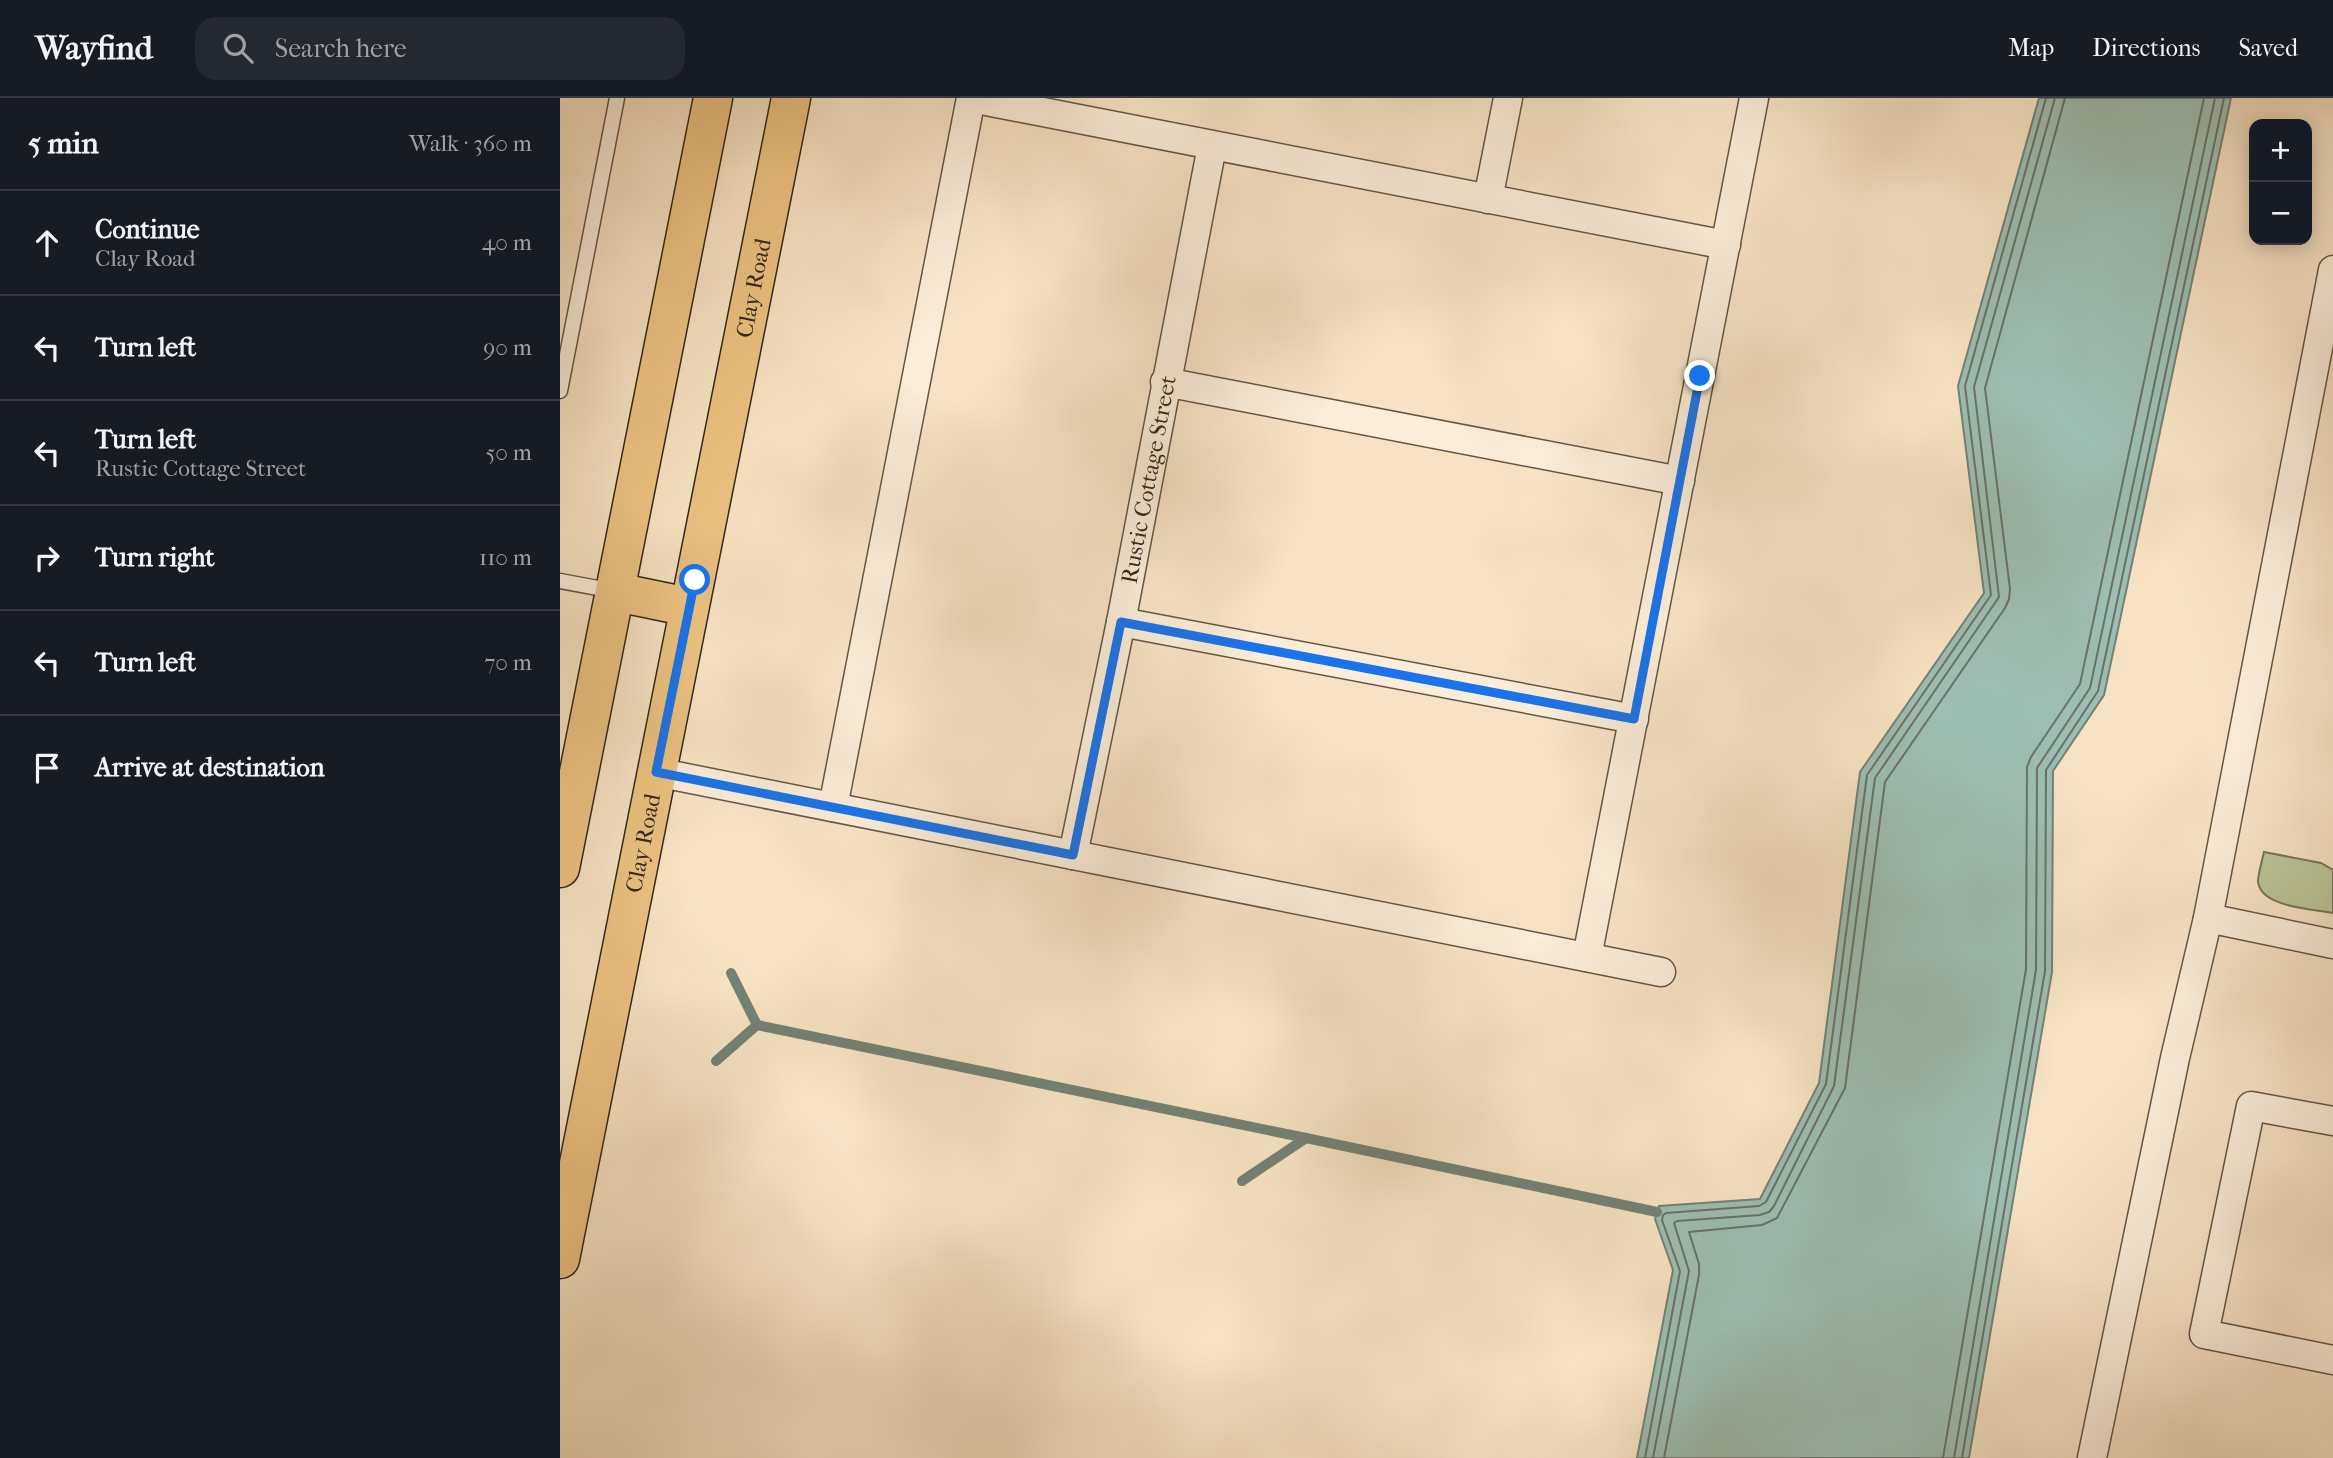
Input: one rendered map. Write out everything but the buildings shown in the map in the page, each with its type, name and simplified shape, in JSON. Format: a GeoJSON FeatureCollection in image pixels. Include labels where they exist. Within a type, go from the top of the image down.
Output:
{"type":"FeatureCollection","features":[{"type":"Feature","properties":{"kind":"main road"},"geometry":{"type":"LineString","coordinates":[[560,868],[713,98]]}},
{"type":"Feature","properties":{"kind":"main road","name":"Clay Road"},"geometry":{"type":"LineString","coordinates":[[560,1259],[568,1175],[656,772],[791,98]]}},
{"type":"Feature","properties":{"kind":"main road"},"geometry":{"type":"LineString","coordinates":[[616,592],[689,607]]}},
{"type":"Feature","properties":{"kind":"street"},"geometry":{"type":"LineString","coordinates":[[833,807],[971,98],[1726,245]]}},
{"type":"Feature","properties":{"kind":"street"},"geometry":{"type":"LineString","coordinates":[[1488,199],[1508,98]]}},
{"type":"Feature","properties":{"kind":"street"},"geometry":{"type":"LineString","coordinates":[[1587,957],[1754,98]]}},
{"type":"Feature","properties":{"kind":"street","name":"Rustic Cottage Street"},"geometry":{"type":"LineString","coordinates":[[1073,855],[1121,622],[1212,146]]}},
{"type":"Feature","properties":{"kind":"street"},"geometry":{"type":"LineString","coordinates":[[2092,1458],[2175,1058],[2208,918],[2333,270]]}},
{"type":"Feature","properties":{"kind":"street"},"geometry":{"type":"LineString","coordinates":[[1166,382],[1680,481]]}},
{"type":"Feature","properties":{"kind":"street"},"geometry":{"type":"LineString","coordinates":[[1121,622],[1634,719]]}},
{"type":"Feature","properties":{"kind":"street"},"geometry":{"type":"LineString","coordinates":[[656,772],[1661,972]]}},
{"type":"Feature","properties":{"kind":"street"},"geometry":{"type":"LineString","coordinates":[[2208,918],[2333,944]]}},
{"type":"Feature","properties":{"kind":"street"},"geometry":{"type":"LineString","coordinates":[[2333,1121],[2251,1106],[2204,1334],[2333,1360]]}},
{"type":"Feature","properties":{"kind":"lane"},"geometry":{"type":"LineString","coordinates":[[560,391],[617,98]]}},
{"type":"Feature","properties":{"kind":"lane"},"geometry":{"type":"LineString","coordinates":[[560,581],[616,592]]}},
{"type":"Feature","properties":{"kind":"green space"},"geometry":{"type":"Polygon","coordinates":[[[2264,852],[2321,863],[2333,870],[2333,913],[2288,905],[2267,896],[2260,889],[2258,880],[2264,852]]]}},
{"type":"Feature","properties":{"kind":"water"},"geometry":{"type":"Polygon","coordinates":[[[2039,98],[2231,98],[2104,695],[2053,771],[2052,972],[1969,1458],[1637,1458],[1673,1270],[1655,1219],[1659,1206],[1760,1199],[1819,1083],[1860,772],[1984,593],[1958,386],[2039,98]]]}},
{"type":"Feature","properties":{"kind":"waterway"},"geometry":{"type":"LineString","coordinates":[[731,973],[757,1025],[1306,1138]]}},
{"type":"Feature","properties":{"kind":"waterway"},"geometry":{"type":"LineString","coordinates":[[716,1061],[757,1025]]}},
{"type":"Feature","properties":{"kind":"waterway"},"geometry":{"type":"LineString","coordinates":[[1242,1181],[1306,1138],[1657,1212]]}},
{"type":"Feature","properties":{"kind":"route"},"geometry":{"type":"LineString","coordinates":[[695,580],[656,772],[1073,855],[1121,622],[1634,719],[1700,376]]}}]}
